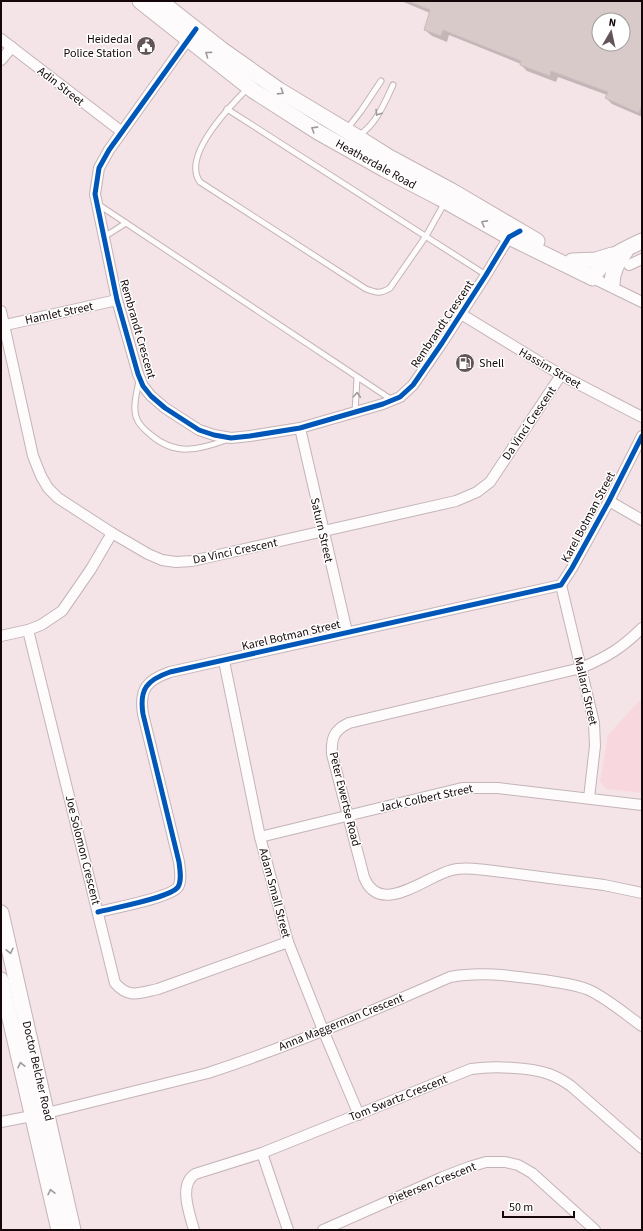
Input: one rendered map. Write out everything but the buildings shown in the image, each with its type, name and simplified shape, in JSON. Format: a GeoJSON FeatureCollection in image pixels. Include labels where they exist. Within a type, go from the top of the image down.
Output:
{"type":"FeatureCollection","features":[{"type":"Feature","properties":{"kind":"street","name":"Heatherdale Road"},"geometry":{"type":"LineString","coordinates":[[140,1],[191,34],[221,49],[262,79],[313,112],[384,169],[495,216],[515,234],[572,261],[594,276],[612,284],[632,297]]}},
{"type":"Feature","properties":{"kind":"street","name":"Heatherdale Road"},"geometry":{"type":"LineString","coordinates":[[160,1],[217,61],[246,85],[346,138],[389,157],[411,169],[445,196],[642,302]]}},
{"type":"Feature","properties":{"kind":"street","name":"Rembrandt Crescent"},"geometry":{"type":"LineString","coordinates":[[191,34],[109,150],[100,168],[95,194],[117,300],[139,378],[151,396],[165,408],[186,422],[199,430],[214,435],[231,438],[250,436],[300,428],[392,401],[400,397],[412,385],[515,234]]}},
{"type":"Feature","properties":{"kind":"street","name":"Adin Street"},"geometry":{"type":"LineString","coordinates":[[1,39],[122,132]]}},
{"type":"Feature","properties":{"kind":"street"},"geometry":{"type":"LineString","coordinates":[[1,60],[12,48]]}},
{"type":"Feature","properties":{"kind":"street"},"geometry":{"type":"LineString","coordinates":[[221,49],[226,61],[240,74],[246,85]]}},
{"type":"Feature","properties":{"kind":"street"},"geometry":{"type":"LineString","coordinates":[[572,261],[596,260],[624,250],[642,241]]}},
{"type":"Feature","properties":{"kind":"street"},"geometry":{"type":"LineString","coordinates":[[594,276],[605,263],[624,250]]}},
{"type":"Feature","properties":{"kind":"street"},"geometry":{"type":"LineString","coordinates":[[612,284],[614,271],[624,250]]}},
{"type":"Feature","properties":{"kind":"street"},"geometry":{"type":"LineString","coordinates":[[629,265],[642,259]]}},
{"type":"Feature","properties":{"kind":"street","name":"Hamlet Street"},"geometry":{"type":"LineString","coordinates":[[2,325],[117,300]]}},
{"type":"Feature","properties":{"kind":"street","name":"Da Vinci Crescent"},"geometry":{"type":"LineString","coordinates":[[1,311],[2,325],[33,456],[43,482],[58,498],[112,533],[148,554],[162,560],[176,562],[192,561],[456,501],[476,492],[490,482],[561,375]]}},
{"type":"Feature","properties":{"kind":"street","name":"Hassim Street"},"geometry":{"type":"LineString","coordinates":[[461,314],[561,375],[642,417]]}},
{"type":"Feature","properties":{"kind":"street","name":"Saturn Street"},"geometry":{"type":"LineString","coordinates":[[300,428],[346,632]]}},
{"type":"Feature","properties":{"kind":"street","name":"Karel Botman Street"},"geometry":{"type":"LineString","coordinates":[[98,912],[167,894],[178,887],[180,875],[179,862],[141,702],[144,691],[150,682],[156,677],[170,672],[561,585],[609,502],[642,436]]}},
{"type":"Feature","properties":{"kind":"street"},"geometry":{"type":"LineString","coordinates":[[609,502],[642,520]]}},
{"type":"Feature","properties":{"kind":"street"},"geometry":{"type":"LineString","coordinates":[[1,636],[28,630],[41,625],[62,611],[92,569],[112,533]]}},
{"type":"Feature","properties":{"kind":"street","name":"Mallard Street"},"geometry":{"type":"LineString","coordinates":[[561,585],[594,723],[595,733],[589,798]]}},
{"type":"Feature","properties":{"kind":"street","name":"Peter Ewertse Road"},"geometry":{"type":"LineString","coordinates":[[642,628],[616,650],[602,659],[581,668],[364,718],[341,726],[334,736],[331,744],[332,754],[367,886],[373,892],[386,896],[396,894],[451,870],[468,869],[604,884],[642,893]]}},
{"type":"Feature","properties":{"kind":"street","name":"Joe Solomon Crescent"},"geometry":{"type":"LineString","coordinates":[[28,630],[98,912],[111,972],[115,983],[121,990],[130,993],[140,993],[158,989],[288,942]]}},
{"type":"Feature","properties":{"kind":"street","name":"Adam Small Street"},"geometry":{"type":"LineString","coordinates":[[224,661],[260,837],[288,942],[359,1115]]}},
{"type":"Feature","properties":{"kind":"street","name":"Jack Colbert Street"},"geometry":{"type":"LineString","coordinates":[[260,837],[462,788],[498,788],[642,805]]}},
{"type":"Feature","properties":{"kind":"street","name":"Doctor Belcher Road"},"geometry":{"type":"LineString","coordinates":[[1,913],[40,1115],[59,1230]]}},
{"type":"Feature","properties":{"kind":"street","name":"Anna Maggerman Crescent"},"geometry":{"type":"LineString","coordinates":[[1,1122],[40,1115],[208,1073],[263,1054],[450,977],[479,974],[518,977],[575,985],[589,990],[606,1000],[642,1026]]}},
{"type":"Feature","properties":{"kind":"street","name":"Doctor Belcher Road"},"geometry":{"type":"LineString","coordinates":[[1,980],[74,1230]]}},
{"type":"Feature","properties":{"kind":"street","name":"Tom Swartz Crescent"},"geometry":{"type":"LineString","coordinates":[[194,1230],[186,1193],[187,1186],[192,1176],[262,1153],[471,1069],[484,1067],[534,1071],[548,1074],[571,1086],[642,1148]]}},
{"type":"Feature","properties":{"kind":"street"},"geometry":{"type":"LineString","coordinates":[[262,1153],[288,1230]]}},
{"type":"Feature","properties":{"kind":"street","name":"Pietersen Crescent"},"geometry":{"type":"LineString","coordinates":[[323,1230],[443,1177],[486,1162],[505,1162],[518,1165],[532,1173],[595,1230]]}},
{"type":"Feature","properties":{"kind":"lane"},"geometry":{"type":"LineString","coordinates":[[262,79],[246,85],[204,142],[196,161],[196,177],[200,182],[366,288],[376,292],[384,292],[390,288],[426,236],[445,196]]}},
{"type":"Feature","properties":{"kind":"lane"},"geometry":{"type":"LineString","coordinates":[[346,138],[381,81]]}},
{"type":"Feature","properties":{"kind":"lane"},"geometry":{"type":"LineString","coordinates":[[346,138],[363,133],[376,116],[393,85]]}},
{"type":"Feature","properties":{"kind":"lane"},"geometry":{"type":"LineString","coordinates":[[227,109],[486,276]]}},
{"type":"Feature","properties":{"kind":"lane"},"geometry":{"type":"LineString","coordinates":[[96,203],[392,401]]}},
{"type":"Feature","properties":{"kind":"lane"},"geometry":{"type":"LineString","coordinates":[[104,237],[126,223]]}},
{"type":"Feature","properties":{"kind":"lane"},"geometry":{"type":"LineString","coordinates":[[139,378],[135,410],[137,419],[157,440],[183,450],[190,450],[231,438]]}},
{"type":"Feature","properties":{"kind":"lane"},"geometry":{"type":"LineString","coordinates":[[356,412],[357,378]]}},
{"type":"Feature","properties":{"kind":"shaded area"},"geometry":{"type":"Polygon","coordinates":[[[642,698],[642,793],[606,789],[600,781],[608,735],[642,698]]]}},
{"type":"Feature","properties":{"kind":"cycle path"},"geometry":{"type":"LineString","coordinates":[[196,29],[109,150],[99,168],[95,194],[117,300],[138,374],[143,386],[151,396],[165,408],[199,430],[214,435],[231,438],[300,428],[383,404],[400,397],[413,385],[442,343],[509,237],[520,231]]}},
{"type":"Feature","properties":{"kind":"cycle path"},"geometry":{"type":"LineString","coordinates":[[98,912],[164,895],[178,887],[180,881],[179,862],[143,714],[142,698],[146,687],[150,682],[170,672],[561,585],[609,501],[642,436]]}},
{"type":"Feature","properties":{"kind":"place","name":"Heidedal Police Station"},"geometry":{"type":"Point","coordinates":[146,46]}},
{"type":"Feature","properties":{"kind":"place","name":"Shell"},"geometry":{"type":"Point","coordinates":[465,363]}}]}
